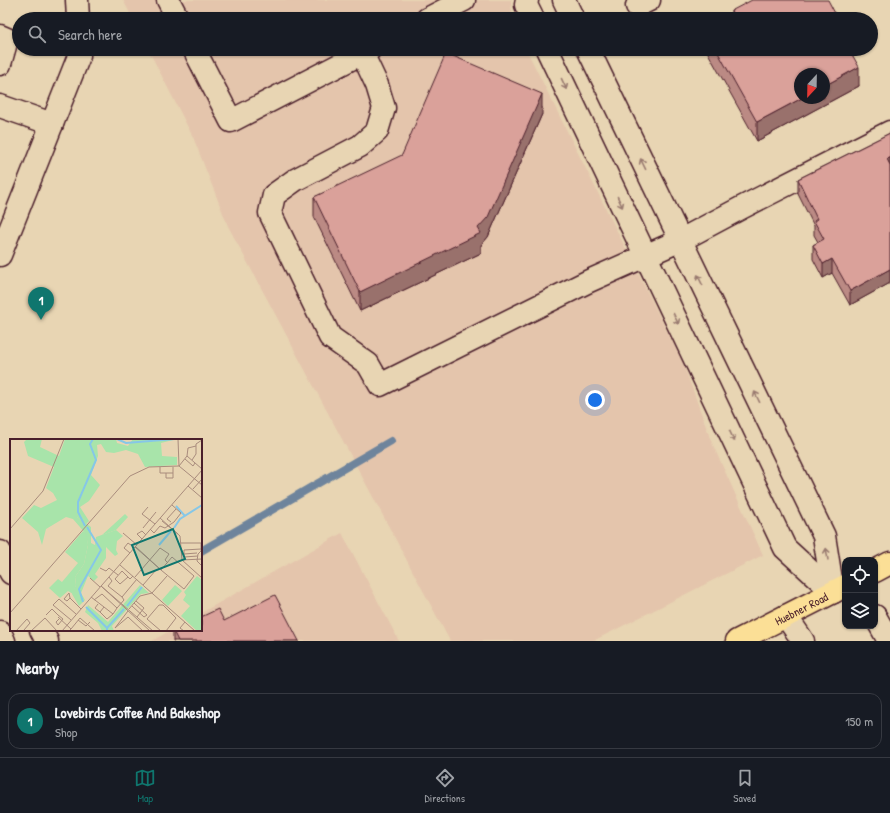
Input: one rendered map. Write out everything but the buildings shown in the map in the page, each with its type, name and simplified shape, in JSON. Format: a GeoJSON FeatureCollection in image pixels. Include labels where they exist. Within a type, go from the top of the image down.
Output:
{"type":"FeatureCollection","features":[{"type":"Feature","properties":{"kind":"main road"},"geometry":{"type":"LineString","coordinates":[[878,569],[890,563]]}},
{"type":"Feature","properties":{"kind":"main road","name":"Huebner Road"},"geometry":{"type":"LineString","coordinates":[[737,641],[839,589]]}},
{"type":"Feature","properties":{"kind":"lane"},"geometry":{"type":"LineString","coordinates":[[77,0],[78,12]]}},
{"type":"Feature","properties":{"kind":"lane"},"geometry":{"type":"LineString","coordinates":[[168,0],[174,12]]}},
{"type":"Feature","properties":{"kind":"lane"},"geometry":{"type":"LineString","coordinates":[[441,12],[464,0]]}},
{"type":"Feature","properties":{"kind":"lane"},"geometry":{"type":"LineString","coordinates":[[527,0],[526,5],[530,12]]}},
{"type":"Feature","properties":{"kind":"lane"},"geometry":{"type":"LineString","coordinates":[[564,0],[570,12]]}},
{"type":"Feature","properties":{"kind":"lane"},"geometry":{"type":"LineString","coordinates":[[0,36],[7,39],[0,64]]}},
{"type":"Feature","properties":{"kind":"lane"},"geometry":{"type":"LineString","coordinates":[[0,255],[79,56]]}},
{"type":"Feature","properties":{"kind":"lane"},"geometry":{"type":"LineString","coordinates":[[198,56],[231,121],[356,56]]}},
{"type":"Feature","properties":{"kind":"lane"},"geometry":{"type":"LineString","coordinates":[[368,56],[384,108],[377,131],[360,146],[296,180],[274,195],[270,213],[330,337],[368,364],[380,385],[588,281],[681,240],[748,204],[890,132]]}},
{"type":"Feature","properties":{"kind":"lane"},"geometry":{"type":"LineString","coordinates":[[550,56],[785,548],[839,589]]}},
{"type":"Feature","properties":{"kind":"lane"},"geometry":{"type":"LineString","coordinates":[[591,56],[824,536],[839,589]]}},
{"type":"Feature","properties":{"kind":"lane"},"geometry":{"type":"LineString","coordinates":[[0,106],[52,124]]}},
{"type":"Feature","properties":{"kind":"lane"},"geometry":{"type":"LineString","coordinates":[[0,552],[10,571]]}},
{"type":"Feature","properties":{"kind":"lane"},"geometry":{"type":"LineString","coordinates":[[786,616],[803,641]]}},
{"type":"Feature","properties":{"kind":"lane"},"geometry":{"type":"LineString","coordinates":[[878,621],[889,641]]}},
{"type":"Feature","properties":{"kind":"lane"},"geometry":{"type":"LineString","coordinates":[[42,631],[47,641]]}},
{"type":"Feature","properties":{"kind":"lane"},"geometry":{"type":"LineString","coordinates":[[0,632],[4,641]]}},
{"type":"Feature","properties":{"kind":"shaded area"},"geometry":{"type":"Polygon","coordinates":[[[123,0],[511,0],[512,12],[129,12],[123,0]]]}},
{"type":"Feature","properties":{"kind":"shaded area"},"geometry":{"type":"Polygon","coordinates":[[[152,56],[530,56],[683,363],[712,443],[763,555],[593,641],[450,641],[228,226],[193,137],[152,56]]]}},
{"type":"Feature","properties":{"kind":"shaded area"},"geometry":{"type":"Polygon","coordinates":[[[342,533],[399,641],[152,641],[169,631],[202,631],[202,612],[342,533]]]}},
{"type":"Feature","properties":{"kind":"waterway"},"geometry":{"type":"LineString","coordinates":[[202,550],[391,441]]}},
{"type":"Feature","properties":{"kind":"place","name":"Lovebirds Coffee And Bakeshop"},"geometry":{"type":"Point","coordinates":[41,320]}}]}
